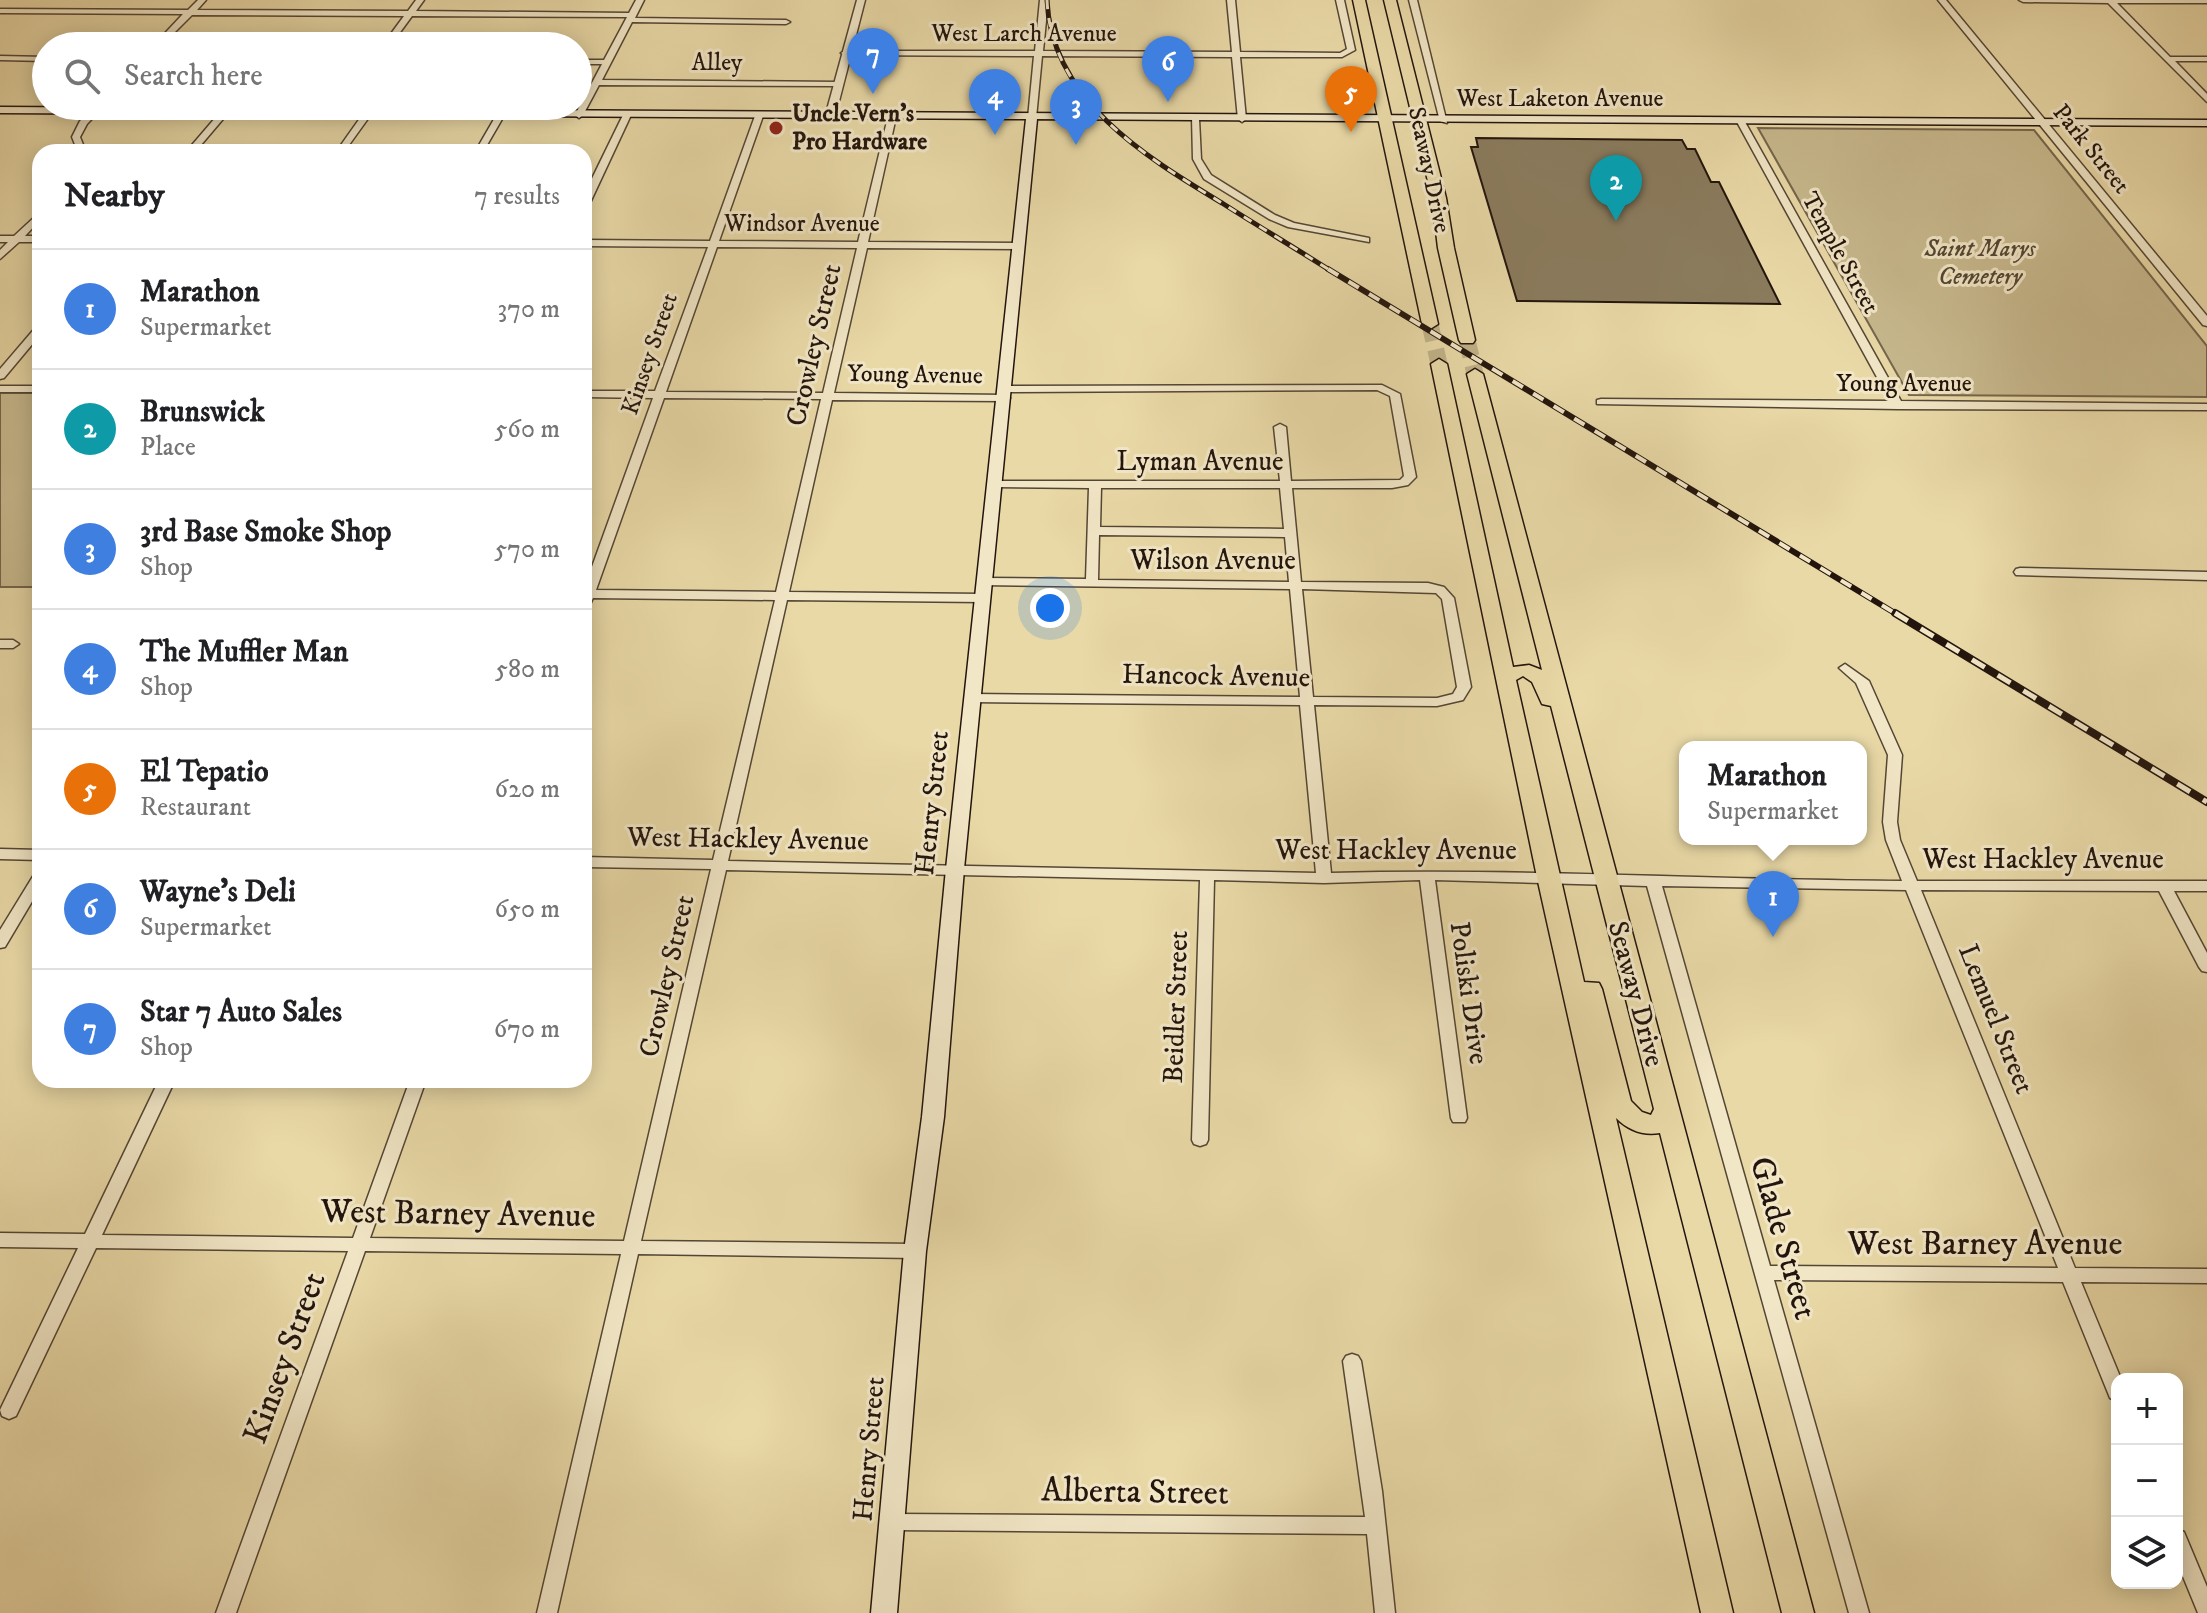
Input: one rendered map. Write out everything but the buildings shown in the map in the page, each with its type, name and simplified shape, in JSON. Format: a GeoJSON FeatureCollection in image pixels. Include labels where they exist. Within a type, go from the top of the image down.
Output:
{"type":"FeatureCollection","features":[{"type":"Feature","properties":{"kind":"highway","name":"Seaway Drive"},"geometry":{"type":"LineString","coordinates":[[1359,0],[1430,324]]}},
{"type":"Feature","properties":{"kind":"highway","name":"Seaway Drive"},"geometry":{"type":"LineString","coordinates":[[1390,0],[1439,198],[1446,248],[1467,340]]}},
{"type":"Feature","properties":{"kind":"highway"},"geometry":{"type":"LineString","coordinates":[[1366,36],[1378,33],[1391,37],[1407,106],[1417,116]]}},
{"type":"Feature","properties":{"kind":"highway"},"geometry":{"type":"LineString","coordinates":[[1385,125],[1395,136],[1412,205],[1423,209],[1436,203],[1439,198]]}},
{"type":"Feature","properties":{"kind":"highway","name":"Seaway Drive"},"geometry":{"type":"LineString","coordinates":[[1439,364],[1548,877],[1717,1613]]}},
{"type":"Feature","properties":{"kind":"highway","name":"Seaway Drive"},"geometry":{"type":"LineString","coordinates":[[1475,374],[1798,1613]]}},
{"type":"Feature","properties":{"kind":"highway"},"geometry":{"type":"LineString","coordinates":[[1507,677],[1514,672],[1528,671],[1541,677],[1545,683],[1586,841],[1604,868]]}},
{"type":"Feature","properties":{"kind":"highway"},"geometry":{"type":"LineString","coordinates":[[1556,904],[1578,935],[1619,1104],[1631,1119],[1651,1126],[1661,1123],[1667,1108]]}},
{"type":"Feature","properties":{"kind":"main road","name":"West Laketon Avenue"},"geometry":{"type":"LineString","coordinates":[[0,110],[32,110]]}},
{"type":"Feature","properties":{"kind":"main road","name":"West Laketon Avenue"},"geometry":{"type":"LineString","coordinates":[[592,115],[1242,119],[1385,125],[1417,116],[1444,121],[2207,123]]}},
{"type":"Feature","properties":{"kind":"main road","name":"Henry Street"},"geometry":{"type":"LineString","coordinates":[[884,1613],[915,1251],[933,1117],[955,869],[1032,118]]}},
{"type":"Feature","properties":{"kind":"street"},"geometry":{"type":"LineString","coordinates":[[171,32],[202,0]]}},
{"type":"Feature","properties":{"kind":"street"},"geometry":{"type":"LineString","coordinates":[[396,32],[420,0]]}},
{"type":"Feature","properties":{"kind":"street"},"geometry":{"type":"LineString","coordinates":[[592,91],[640,0]]}},
{"type":"Feature","properties":{"kind":"street"},"geometry":{"type":"LineString","coordinates":[[830,117],[861,0]]}},
{"type":"Feature","properties":{"kind":"street","name":"Henry Street"},"geometry":{"type":"LineString","coordinates":[[1032,118],[1044,0]]}},
{"type":"Feature","properties":{"kind":"street"},"geometry":{"type":"LineString","coordinates":[[1231,0],[1242,119]]}},
{"type":"Feature","properties":{"kind":"street","name":"West Larch Avenue"},"geometry":{"type":"LineString","coordinates":[[845,53],[1346,55],[1351,50],[1340,0]]}},
{"type":"Feature","properties":{"kind":"street"},"geometry":{"type":"LineString","coordinates":[[1413,0],[1444,121]]}},
{"type":"Feature","properties":{"kind":"street","name":"Park Street"},"geometry":{"type":"LineString","coordinates":[[1942,0],[2207,323]]}},
{"type":"Feature","properties":{"kind":"street"},"geometry":{"type":"LineString","coordinates":[[2023,0],[2207,1]]}},
{"type":"Feature","properties":{"kind":"street"},"geometry":{"type":"LineString","coordinates":[[2110,0],[2207,99]]}},
{"type":"Feature","properties":{"kind":"street"},"geometry":{"type":"LineString","coordinates":[[0,11],[410,13],[786,22]]}},
{"type":"Feature","properties":{"kind":"street"},"geometry":{"type":"LineString","coordinates":[[0,58],[32,59]]}},
{"type":"Feature","properties":{"kind":"street"},"geometry":{"type":"LineString","coordinates":[[2168,59],[2207,59]]}},
{"type":"Feature","properties":{"kind":"street"},"geometry":{"type":"LineString","coordinates":[[592,62],[607,62]]}},
{"type":"Feature","properties":{"kind":"street","name":"Alley"},"geometry":{"type":"LineString","coordinates":[[597,82],[837,84]]}},
{"type":"Feature","properties":{"kind":"street"},"geometry":{"type":"LineString","coordinates":[[592,188],[627,115]]}},
{"type":"Feature","properties":{"kind":"street","name":"Kinsey Street"},"geometry":{"type":"LineString","coordinates":[[592,579],[661,395],[759,116]]}},
{"type":"Feature","properties":{"kind":"street","name":"Crowley Street"},"geometry":{"type":"LineString","coordinates":[[547,1613],[892,117]]}},
{"type":"Feature","properties":{"kind":"street"},"geometry":{"type":"LineString","coordinates":[[1195,119],[1197,159],[1207,177],[1282,221],[1366,240]]}},
{"type":"Feature","properties":{"kind":"street"},"geometry":{"type":"LineString","coordinates":[[79,144],[76,137],[86,120]]}},
{"type":"Feature","properties":{"kind":"street"},"geometry":{"type":"LineString","coordinates":[[197,144],[218,120]]}},
{"type":"Feature","properties":{"kind":"street"},"geometry":{"type":"LineString","coordinates":[[346,144],[363,120]]}},
{"type":"Feature","properties":{"kind":"street"},"geometry":{"type":"LineString","coordinates":[[484,144],[498,120]]}},
{"type":"Feature","properties":{"kind":"street","name":"Temple Street"},"geometry":{"type":"LineString","coordinates":[[1741,122],[1898,406]]}},
{"type":"Feature","properties":{"kind":"street"},"geometry":{"type":"LineString","coordinates":[[0,256],[32,223]]}},
{"type":"Feature","properties":{"kind":"street"},"geometry":{"type":"LineString","coordinates":[[0,239],[32,239]]}},
{"type":"Feature","properties":{"kind":"street","name":"Windsor Avenue"},"geometry":{"type":"LineString","coordinates":[[592,243],[1019,246]]}},
{"type":"Feature","properties":{"kind":"street"},"geometry":{"type":"LineString","coordinates":[[0,376],[32,338]]}},
{"type":"Feature","properties":{"kind":"street","name":"Young Avenue"},"geometry":{"type":"LineString","coordinates":[[592,394],[1005,394],[1369,385],[1395,394],[1410,477],[1404,483]]}},
{"type":"Feature","properties":{"kind":"street"},"geometry":{"type":"LineString","coordinates":[[0,389],[32,389]]}},
{"type":"Feature","properties":{"kind":"street","name":"Young Avenue"},"geometry":{"type":"LineString","coordinates":[[1601,402],[2207,407]]}},
{"type":"Feature","properties":{"kind":"street"},"geometry":{"type":"LineString","coordinates":[[1280,427],[1324,878]]}},
{"type":"Feature","properties":{"kind":"street","name":"Lyman Avenue"},"geometry":{"type":"LineString","coordinates":[[996,484],[1404,483]]}},
{"type":"Feature","properties":{"kind":"street"},"geometry":{"type":"LineString","coordinates":[[1092,583],[1095,484]]}},
{"type":"Feature","properties":{"kind":"street"},"geometry":{"type":"LineString","coordinates":[[1095,531],[1290,533]]}},
{"type":"Feature","properties":{"kind":"street"},"geometry":{"type":"LineString","coordinates":[[2020,572],[2207,576]]}},
{"type":"Feature","properties":{"kind":"street","name":"Wilson Avenue"},"geometry":{"type":"LineString","coordinates":[[592,598],[984,590],[1092,583],[1420,586],[1440,590],[1448,598],[1463,681],[1458,697]]}},
{"type":"Feature","properties":{"kind":"street","name":"Lemuel Street"},"geometry":{"type":"LineString","coordinates":[[1845,668],[1862,681],[1891,741],[1895,755],[1890,822],[1893,840],[2111,1378]]}},
{"type":"Feature","properties":{"kind":"street","name":"Hancock Avenue"},"geometry":{"type":"LineString","coordinates":[[972,698],[1437,702],[1458,697]]}},
{"type":"Feature","properties":{"kind":"street"},"geometry":{"type":"LineString","coordinates":[[0,854],[32,855]]}},
{"type":"Feature","properties":{"kind":"street","name":"West Hackley Avenue"},"geometry":{"type":"LineString","coordinates":[[592,862],[1324,878],[1427,875],[1548,877],[1604,868],[1653,880],[1781,885],[2207,886]]}},
{"type":"Feature","properties":{"kind":"street","name":"Beidler Street"},"geometry":{"type":"LineString","coordinates":[[1200,1140],[1207,875]]}},
{"type":"Feature","properties":{"kind":"street","name":"Poliski Drive"},"geometry":{"type":"LineString","coordinates":[[1427,875],[1459,1118]]}},
{"type":"Feature","properties":{"kind":"street","name":"Glade Street"},"geometry":{"type":"LineString","coordinates":[[1653,880],[1859,1613]]}},
{"type":"Feature","properties":{"kind":"street"},"geometry":{"type":"LineString","coordinates":[[2164,886],[2207,967]]}},
{"type":"Feature","properties":{"kind":"street"},"geometry":{"type":"LineString","coordinates":[[0,943],[32,889]]}},
{"type":"Feature","properties":{"kind":"street"},"geometry":{"type":"LineString","coordinates":[[9,1411],[163,1088]]}},
{"type":"Feature","properties":{"kind":"street","name":"Kinsey Street"},"geometry":{"type":"LineString","coordinates":[[226,1613],[415,1088]]}},
{"type":"Feature","properties":{"kind":"street","name":"West Barney Avenue"},"geometry":{"type":"LineString","coordinates":[[0,1240],[915,1251]]}},
{"type":"Feature","properties":{"kind":"street","name":"West Barney Avenue"},"geometry":{"type":"LineString","coordinates":[[1762,1273],[2207,1276]]}},
{"type":"Feature","properties":{"kind":"street"},"geometry":{"type":"LineString","coordinates":[[1352,1361],[1385,1613]]}},
{"type":"Feature","properties":{"kind":"street","name":"Alberta Street"},"geometry":{"type":"LineString","coordinates":[[893,1522],[1375,1526]]}},
{"type":"Feature","properties":{"kind":"street"},"geometry":{"type":"LineString","coordinates":[[2183,1553],[2207,1611]]}},
{"type":"Feature","properties":{"kind":"green space","name":"Saint Marys Cemetery"},"geometry":{"type":"Polygon","coordinates":[[[1758,128],[2034,130],[2207,346],[2207,397],[1909,395],[1758,128]]]}},
{"type":"Feature","properties":{"kind":"green space"},"geometry":{"type":"Polygon","coordinates":[[[0,393],[32,393],[32,587],[0,587],[0,393]]]}},
{"type":"Feature","properties":{"kind":"tunnel"},"geometry":{"type":"LineString","coordinates":[[1430,324],[1439,364]]}},
{"type":"Feature","properties":{"kind":"tunnel"},"geometry":{"type":"LineString","coordinates":[[1467,340],[1475,374]]}},
{"type":"Feature","properties":{"kind":"railway"},"geometry":{"type":"LineString","coordinates":[[1047,0],[1053,36],[1065,67],[1084,96],[1108,122],[1163,166],[1331,271]]}},
{"type":"Feature","properties":{"kind":"railway"},"geometry":{"type":"LineString","coordinates":[[1328,269],[1898,615]]}},
{"type":"Feature","properties":{"kind":"railway"},"geometry":{"type":"LineString","coordinates":[[1895,613],[2207,802]]}},
{"type":"Feature","properties":{"kind":"place","name":"Star 7 Auto Sales"},"geometry":{"type":"Point","coordinates":[873,94]}},
{"type":"Feature","properties":{"kind":"place","name":"Wayne's Deli"},"geometry":{"type":"Point","coordinates":[1168,102]}},
{"type":"Feature","properties":{"kind":"place","name":"Uncle Vern's Pro Hardware"},"geometry":{"type":"Point","coordinates":[776,128]}},
{"type":"Feature","properties":{"kind":"place","name":"El Tepatio"},"geometry":{"type":"Point","coordinates":[1351,132]}},
{"type":"Feature","properties":{"kind":"place","name":"The Muffler Man"},"geometry":{"type":"Point","coordinates":[995,135]}},
{"type":"Feature","properties":{"kind":"place","name":"3rd Base Smoke Shop"},"geometry":{"type":"Point","coordinates":[1076,145]}},
{"type":"Feature","properties":{"kind":"place","name":"Brunswick"},"geometry":{"type":"Point","coordinates":[1616,221]}},
{"type":"Feature","properties":{"kind":"place","name":"Marathon"},"geometry":{"type":"Point","coordinates":[1773,937]}}]}
